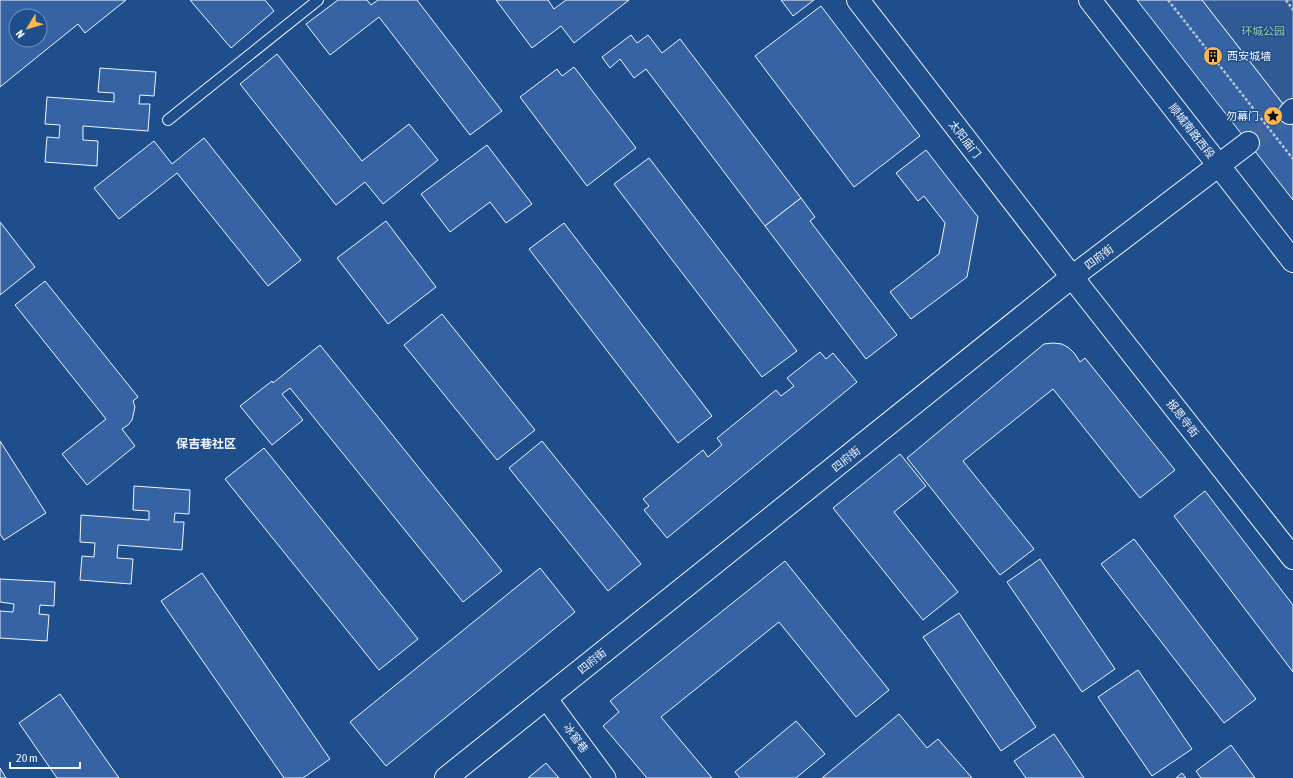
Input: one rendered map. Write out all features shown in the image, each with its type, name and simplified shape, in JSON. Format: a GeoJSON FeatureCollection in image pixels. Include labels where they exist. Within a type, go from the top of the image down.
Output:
{"type":"FeatureCollection","features":[{"type":"Feature","properties":{"kind":"street","name":"太阳庙门"},"geometry":{"type":"LineString","coordinates":[[858,0],[1072,277]]}},
{"type":"Feature","properties":{"kind":"street","name":"顺城南路西段"},"geometry":{"type":"LineString","coordinates":[[1090,0],[1293,261]]}},
{"type":"Feature","properties":{"kind":"street","name":"四府街"},"geometry":{"type":"LineString","coordinates":[[446,778],[1072,277],[1248,143]]}},
{"type":"Feature","properties":{"kind":"street","name":"报恩寺街"},"geometry":{"type":"LineString","coordinates":[[1072,277],[1293,558]]}},
{"type":"Feature","properties":{"kind":"street","name":"冰窖巷"},"geometry":{"type":"LineString","coordinates":[[546,698],[605,778]]}},
{"type":"Feature","properties":{"kind":"lane"},"geometry":{"type":"LineString","coordinates":[[168,120],[318,0]]}},
{"type":"Feature","properties":{"kind":"path"},"geometry":{"type":"LineString","coordinates":[[1168,0],[1293,159]]}},
{"type":"Feature","properties":{"kind":"path"},"geometry":{"type":"LineString","coordinates":[[1286,0],[1293,10]]}},
{"type":"Feature","properties":{"kind":"shaded area","name":"环城公园"},"geometry":{"type":"Polygon","coordinates":[[[1202,0],[1293,0],[1293,117],[1290,113],[1202,0]]]}},
{"type":"Feature","properties":{"kind":"building"},"geometry":{"type":"Polygon","coordinates":[[[0,0],[126,0],[85,33],[78,24],[0,87],[0,0]]]}},
{"type":"Feature","properties":{"kind":"building"},"geometry":{"type":"Polygon","coordinates":[[[190,0],[265,0],[274,11],[231,48],[190,0]]]}},
{"type":"Feature","properties":{"kind":"building"},"geometry":{"type":"Polygon","coordinates":[[[338,0],[367,0],[371,5],[378,0],[417,0],[502,111],[470,135],[379,17],[330,55],[306,24],[338,0]]]}},
{"type":"Feature","properties":{"kind":"building"},"geometry":{"type":"Polygon","coordinates":[[[496,0],[548,0],[554,9],[566,0],[629,0],[574,43],[561,26],[532,48],[496,0]]]}},
{"type":"Feature","properties":{"kind":"building"},"geometry":{"type":"Polygon","coordinates":[[[781,0],[814,0],[793,16],[781,0]]]}},
{"type":"Feature","properties":{"kind":"building","name":"西安城墙"},"geometry":{"type":"Polygon","coordinates":[[[1137,0],[1202,0],[1293,117],[1293,200],[1137,0]]]}},
{"type":"Feature","properties":{"kind":"building"},"geometry":{"type":"Polygon","coordinates":[[[821,6],[920,136],[854,187],[755,56],[821,6]]]}},
{"type":"Feature","properties":{"kind":"building"},"geometry":{"type":"Polygon","coordinates":[[[631,35],[637,43],[648,35],[662,53],[680,39],[801,198],[765,226],[646,69],[634,78],[620,59],[610,68],[602,57],[631,35]]]}},
{"type":"Feature","properties":{"kind":"building"},"geometry":{"type":"Polygon","coordinates":[[[277,54],[362,161],[409,124],[438,160],[383,204],[365,182],[336,205],[240,84],[277,54]]]}},
{"type":"Feature","properties":{"kind":"building"},"geometry":{"type":"Polygon","coordinates":[[[574,67],[636,148],[587,186],[520,97],[557,69],[562,76],[574,67]]]}},
{"type":"Feature","properties":{"kind":"building"},"geometry":{"type":"Polygon","coordinates":[[[100,68],[156,72],[154,96],[140,95],[139,104],[150,104],[148,131],[83,126],[83,140],[98,141],[97,166],[45,162],[47,137],[59,138],[60,125],[45,124],[47,97],[114,102],[114,93],[98,92],[100,68]]]}},
{"type":"Feature","properties":{"kind":"building"},"geometry":{"type":"Polygon","coordinates":[[[204,138],[301,260],[268,286],[177,173],[119,219],[94,188],[154,141],[172,164],[204,138]]]}},
{"type":"Feature","properties":{"kind":"building"},"geometry":{"type":"Polygon","coordinates":[[[487,145],[532,204],[506,223],[490,202],[450,232],[421,194],[487,145]]]}},
{"type":"Feature","properties":{"kind":"building"},"geometry":{"type":"Polygon","coordinates":[[[926,150],[978,217],[967,277],[911,319],[890,292],[939,254],[945,223],[924,196],[918,201],[896,173],[926,150]]]}},
{"type":"Feature","properties":{"kind":"building"},"geometry":{"type":"Polygon","coordinates":[[[649,158],[797,351],[762,377],[614,184],[649,158]]]}},
{"type":"Feature","properties":{"kind":"building"},"geometry":{"type":"Polygon","coordinates":[[[801,198],[815,217],[810,221],[897,335],[866,359],[765,226],[801,198]]]}},
{"type":"Feature","properties":{"kind":"building"},"geometry":{"type":"Polygon","coordinates":[[[386,221],[436,287],[388,324],[337,258],[386,221]]]}},
{"type":"Feature","properties":{"kind":"building"},"geometry":{"type":"Polygon","coordinates":[[[0,222],[35,267],[0,295],[0,222]]]}},
{"type":"Feature","properties":{"kind":"building"},"geometry":{"type":"Polygon","coordinates":[[[564,223],[712,416],[678,443],[529,249],[564,223]]]}},
{"type":"Feature","properties":{"kind":"building"},"geometry":{"type":"Polygon","coordinates":[[[45,281],[138,397],[133,401],[135,407],[132,420],[122,429],[135,446],[87,485],[62,454],[106,419],[15,305],[45,281]]]}},
{"type":"Feature","properties":{"kind":"building"},"geometry":{"type":"Polygon","coordinates":[[[442,314],[535,430],[497,460],[404,345],[442,314]]]}},
{"type":"Feature","properties":{"kind":"building"},"geometry":{"type":"Polygon","coordinates":[[[1044,344],[1062,344],[1069,348],[1080,362],[1085,358],[1175,470],[1140,498],[1053,389],[963,461],[1034,549],[1000,575],[907,458],[1044,344]]]}},
{"type":"Feature","properties":{"kind":"building"},"geometry":{"type":"Polygon","coordinates":[[[320,345],[502,571],[463,602],[290,388],[282,394],[303,420],[272,445],[240,406],[272,381],[273,383],[320,345]]]}},
{"type":"Feature","properties":{"kind":"building"},"geometry":{"type":"Polygon","coordinates":[[[820,352],[826,359],[833,353],[857,382],[667,538],[644,510],[649,506],[643,499],[703,450],[708,457],[722,445],[717,438],[776,390],[781,396],[794,386],[787,378],[820,352]]]}},
{"type":"Feature","properties":{"kind":"building"},"geometry":{"type":"Polygon","coordinates":[[[0,441],[46,513],[4,540],[0,534],[0,441]]]}},
{"type":"Feature","properties":{"kind":"building"},"geometry":{"type":"Polygon","coordinates":[[[542,441],[641,564],[608,591],[509,468],[542,441]]]}},
{"type":"Feature","properties":{"kind":"building"},"geometry":{"type":"Polygon","coordinates":[[[264,448],[418,639],[379,670],[225,479],[264,448]]]}},
{"type":"Feature","properties":{"kind":"building"},"geometry":{"type":"Polygon","coordinates":[[[900,454],[926,486],[894,512],[958,592],[923,620],[833,508],[900,454]]]}},
{"type":"Feature","properties":{"kind":"building"},"geometry":{"type":"Polygon","coordinates":[[[134,486],[190,490],[189,514],[175,513],[174,522],[184,522],[182,550],[118,545],[117,558],[133,559],[131,584],[80,580],[82,556],[94,557],[95,543],[80,542],[81,515],[149,520],[149,511],[133,510],[134,486]]]}},
{"type":"Feature","properties":{"kind":"building"},"geometry":{"type":"Polygon","coordinates":[[[1205,491],[1293,605],[1293,672],[1174,516],[1205,491]]]}},
{"type":"Feature","properties":{"kind":"building"},"geometry":{"type":"Polygon","coordinates":[[[1134,539],[1256,699],[1224,723],[1101,564],[1134,539]]]}},
{"type":"Feature","properties":{"kind":"building"},"geometry":{"type":"Polygon","coordinates":[[[1040,559],[1115,669],[1082,692],[1007,582],[1040,559]]]}},
{"type":"Feature","properties":{"kind":"building"},"geometry":{"type":"Polygon","coordinates":[[[785,561],[889,690],[856,717],[779,622],[661,717],[712,778],[647,778],[603,726],[619,712],[610,701],[785,561]]]}},
{"type":"Feature","properties":{"kind":"building"},"geometry":{"type":"Polygon","coordinates":[[[540,568],[575,612],[386,766],[350,722],[540,568]]]}},
{"type":"Feature","properties":{"kind":"building"},"geometry":{"type":"Polygon","coordinates":[[[202,573],[330,759],[303,778],[284,778],[161,601],[202,573]]]}},
{"type":"Feature","properties":{"kind":"building"},"geometry":{"type":"Polygon","coordinates":[[[0,579],[55,582],[54,606],[40,605],[39,614],[49,615],[47,641],[0,638],[0,611],[13,612],[14,604],[0,602],[0,579]]]}},
{"type":"Feature","properties":{"kind":"building"},"geometry":{"type":"Polygon","coordinates":[[[959,613],[1036,727],[1001,751],[923,637],[959,613]]]}},
{"type":"Feature","properties":{"kind":"building"},"geometry":{"type":"Polygon","coordinates":[[[1138,670],[1192,749],[1152,776],[1098,697],[1138,670]]]}},
{"type":"Feature","properties":{"kind":"building"},"geometry":{"type":"Polygon","coordinates":[[[60,694],[119,778],[57,778],[19,723],[60,694]]]}},
{"type":"Feature","properties":{"kind":"building"},"geometry":{"type":"Polygon","coordinates":[[[899,714],[927,748],[938,739],[972,778],[822,778],[899,714]]]}},
{"type":"Feature","properties":{"kind":"building"},"geometry":{"type":"Polygon","coordinates":[[[796,721],[825,754],[796,778],[740,778],[735,772],[796,721]]]}},
{"type":"Feature","properties":{"kind":"building"},"geometry":{"type":"Polygon","coordinates":[[[1054,734],[1084,778],[1026,778],[1014,761],[1054,734]]]}},
{"type":"Feature","properties":{"kind":"building"},"geometry":{"type":"Polygon","coordinates":[[[1231,745],[1255,778],[1201,778],[1196,771],[1231,745]]]}},
{"type":"Feature","properties":{"kind":"building"},"geometry":{"type":"Polygon","coordinates":[[[546,763],[559,778],[528,778],[546,763]]]}},
{"type":"Feature","properties":{"kind":"building"},"geometry":{"type":"Polygon","coordinates":[[[0,768],[6,778],[0,778],[0,768]]]}},
{"type":"Feature","properties":{"kind":"building"},"geometry":{"type":"Polygon","coordinates":[[[1182,773],[1186,778],[1176,778],[1182,773]]]}},
{"type":"Feature","properties":{"kind":"tunnel"},"geometry":{"type":"LineString","coordinates":[[1248,143],[1290,113]]}},
{"type":"Feature","properties":{"kind":"place","name":"西安城墙"},"geometry":{"type":"Point","coordinates":[1213,56]}},
{"type":"Feature","properties":{"kind":"place","name":"勿幕门"},"geometry":{"type":"Point","coordinates":[1273,116]}},
{"type":"Feature","properties":{"kind":"district","name":"保吉巷社区"},"geometry":{"type":"Point","coordinates":[206,444]}}]}
